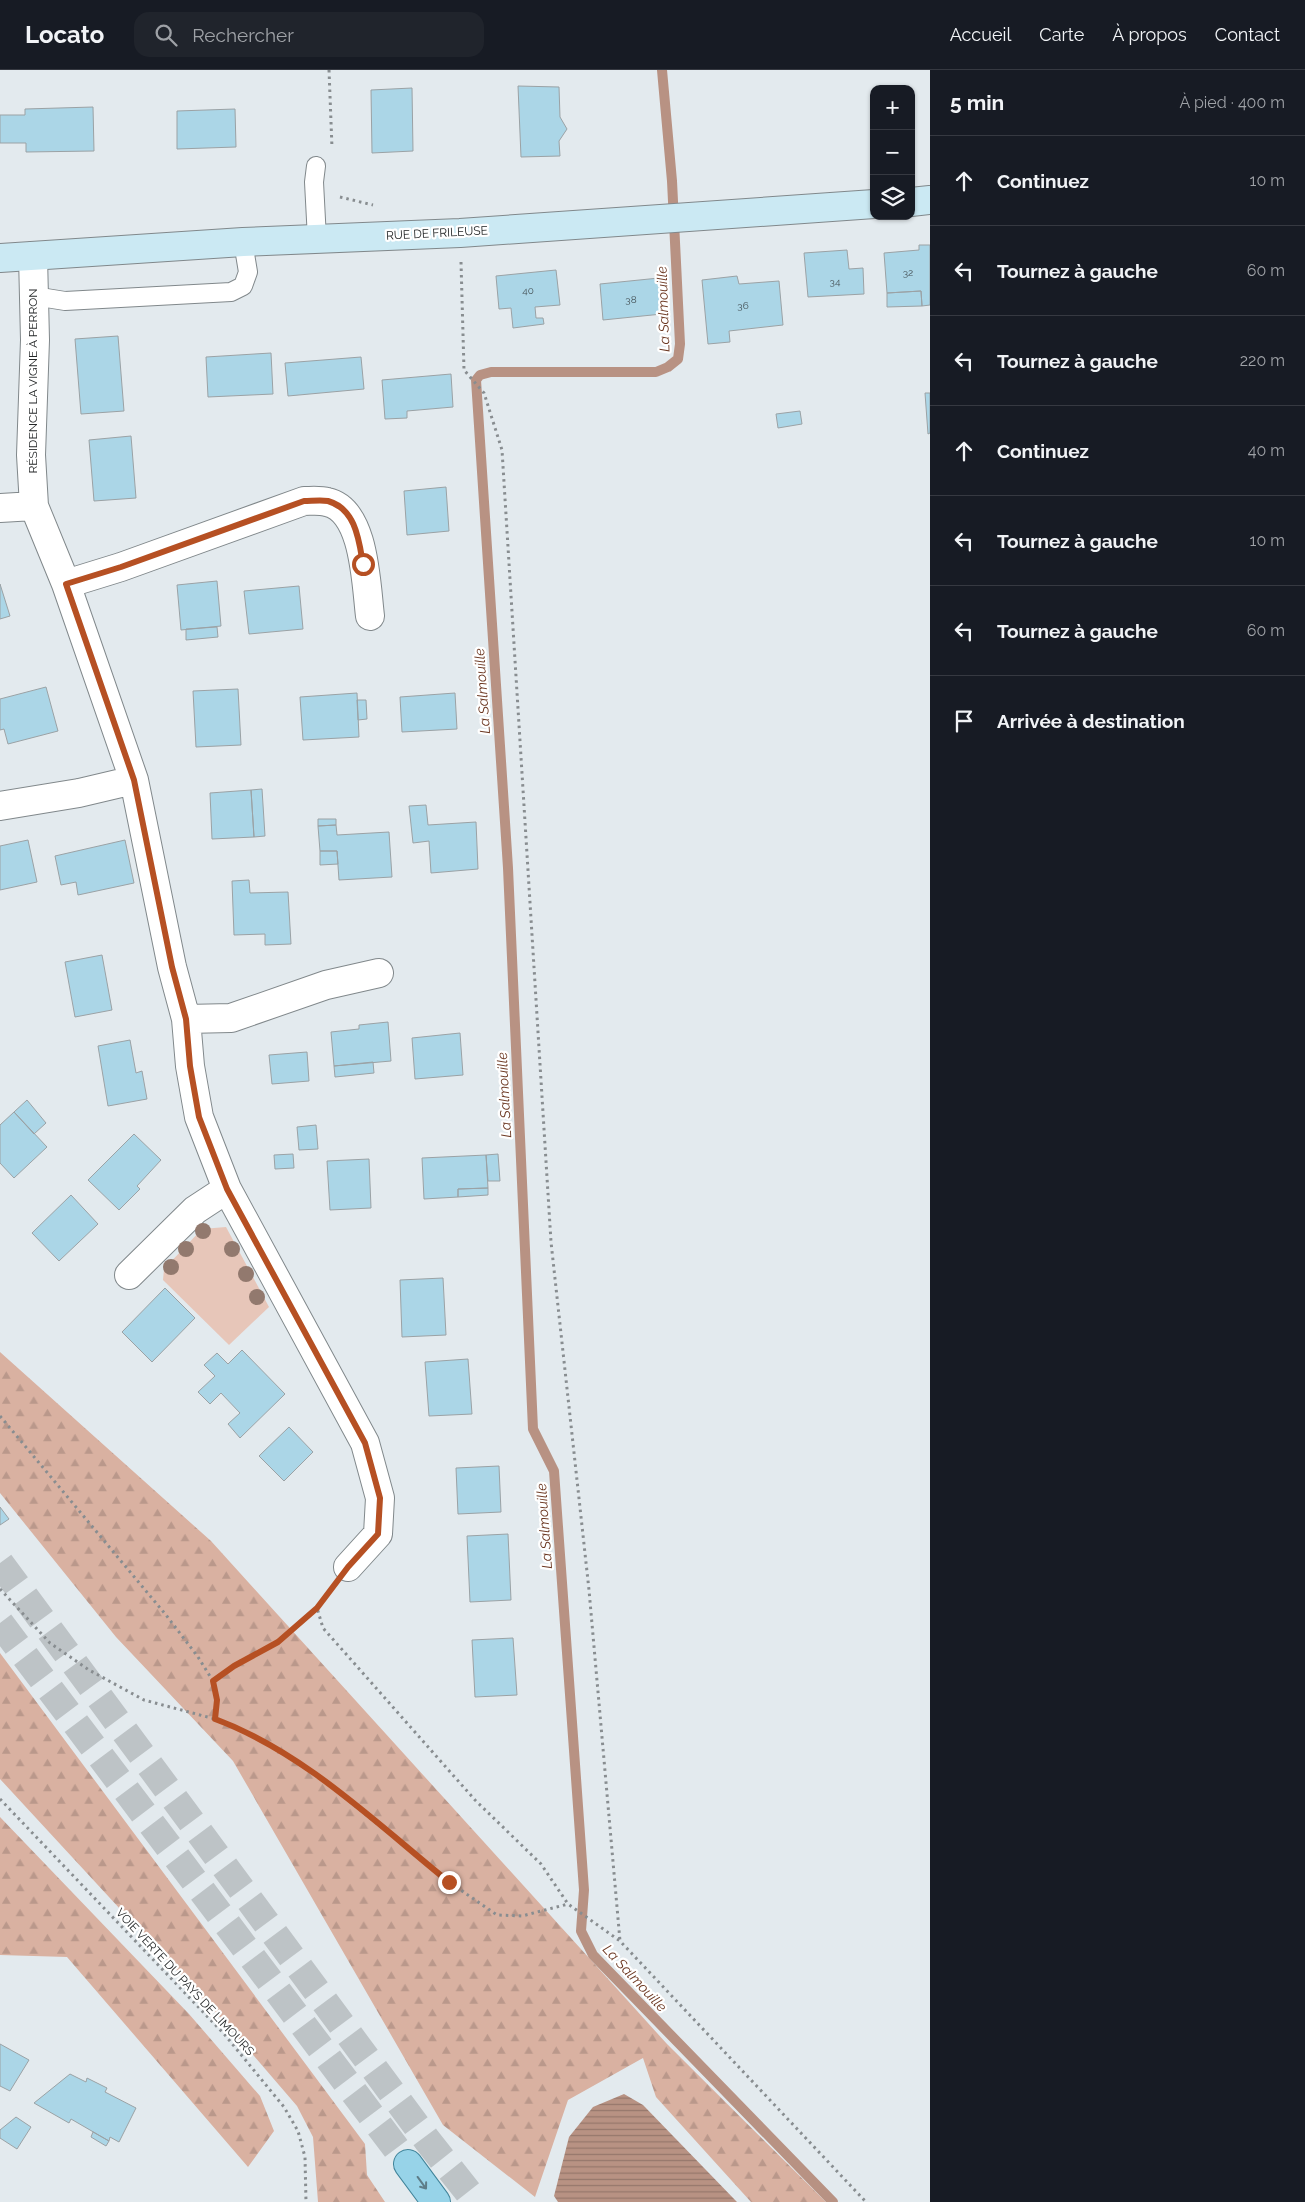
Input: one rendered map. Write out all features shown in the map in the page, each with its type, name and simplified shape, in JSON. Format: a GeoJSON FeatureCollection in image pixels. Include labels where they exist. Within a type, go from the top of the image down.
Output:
{"type":"FeatureCollection","features":[{"type":"Feature","properties":{"kind":"main road"},"geometry":{"type":"LineString","coordinates":[[915,202],[930,200]]}},
{"type":"Feature","properties":{"kind":"main road","name":"RUE DE FRILEUSE"},"geometry":{"type":"LineString","coordinates":[[0,258],[243,242],[460,233],[870,204]]}},
{"type":"Feature","properties":{"kind":"main road"},"geometry":{"type":"LineString","coordinates":[[408,2164],[436,2202]]}},
{"type":"Feature","properties":{"kind":"street","name":"RÉSIDENCE LA VIGNE À PERRON"},"geometry":{"type":"LineString","coordinates":[[33,256],[35,340],[31,455],[34,506],[66,584],[134,780],[172,967],[186,1019],[190,1066],[199,1117],[227,1189],[365,1443],[380,1498],[378,1534],[348,1567]]}},
{"type":"Feature","properties":{"kind":"street"},"geometry":{"type":"LineString","coordinates":[[66,584],[121,567],[304,501],[328,502],[346,512],[356,529],[370,616]]}},
{"type":"Feature","properties":{"kind":"street"},"geometry":{"type":"LineString","coordinates":[[0,508],[34,506]]}},
{"type":"Feature","properties":{"kind":"street"},"geometry":{"type":"LineString","coordinates":[[0,806],[79,793],[134,780]]}},
{"type":"Feature","properties":{"kind":"street"},"geometry":{"type":"LineString","coordinates":[[186,1019],[231,1018],[326,985],[379,973]]}},
{"type":"Feature","properties":{"kind":"street"},"geometry":{"type":"LineString","coordinates":[[129,1275],[195,1210],[227,1189]]}},
{"type":"Feature","properties":{"kind":"lane"},"geometry":{"type":"LineString","coordinates":[[310,174],[317,239]]}},
{"type":"Feature","properties":{"kind":"lane"},"geometry":{"type":"LineString","coordinates":[[34,296],[65,301],[231,292],[243,286],[248,272],[243,242]]}},
{"type":"Feature","properties":{"kind":"path"},"geometry":{"type":"LineString","coordinates":[[330,70],[333,157]]}},
{"type":"Feature","properties":{"kind":"path"},"geometry":{"type":"LineString","coordinates":[[334,195],[372,204],[381,217],[382,236]]}},
{"type":"Feature","properties":{"kind":"path"},"geometry":{"type":"LineString","coordinates":[[460,233],[464,370],[484,393],[502,450],[551,1242],[589,1590],[620,1941]]}},
{"type":"Feature","properties":{"kind":"path"},"geometry":{"type":"LineString","coordinates":[[0,1416],[166,1615],[198,1657],[213,1681],[217,1700],[215,1719]]}},
{"type":"Feature","properties":{"kind":"path"},"geometry":{"type":"LineString","coordinates":[[213,1681],[234,1666],[278,1642],[317,1608],[348,1567]]}},
{"type":"Feature","properties":{"kind":"path"},"geometry":{"type":"LineString","coordinates":[[0,1589],[50,1643],[90,1670],[144,1700],[215,1719],[239,1728],[272,1745],[312,1771],[449,1882],[496,1914],[522,1916],[568,1904]]}},
{"type":"Feature","properties":{"kind":"path"},"geometry":{"type":"LineString","coordinates":[[317,1608],[323,1628],[475,1800],[541,1864],[568,1904],[620,1941],[866,2202]]}},
{"type":"Feature","properties":{"kind":"path","name":"VOIE VERTE DU PAYS DE LIMOURS"},"geometry":{"type":"LineString","coordinates":[[0,1799],[224,2035],[284,2107],[298,2131],[306,2157],[306,2202]]}},
{"type":"Feature","properties":{"kind":"shaded area"},"geometry":{"type":"Polygon","coordinates":[[[226,1227],[269,1307],[229,1345],[163,1280],[164,1269],[202,1229],[226,1227]]]}},
{"type":"Feature","properties":{"kind":"shaded area"},"geometry":{"type":"Polygon","coordinates":[[[624,2094],[643,2105],[737,2202],[558,2202],[554,2196],[569,2137],[593,2107],[624,2094]]]}},
{"type":"Feature","properties":{"kind":"green space"},"geometry":{"type":"Polygon","coordinates":[[[0,1352],[211,1541],[667,2044],[826,2202],[751,2202],[656,2097],[643,2058],[568,2100],[535,2197],[443,2125],[233,1761],[116,1637],[0,1493],[0,1352]]]}},
{"type":"Feature","properties":{"kind":"green space"},"geometry":{"type":"Polygon","coordinates":[[[0,1653],[365,2144],[367,2175],[385,2202],[318,2202],[313,2137],[297,2106],[229,2027],[0,1779],[0,1653]]]}},
{"type":"Feature","properties":{"kind":"green space"},"geometry":{"type":"Polygon","coordinates":[[[0,1817],[189,2014],[260,2096],[274,2131],[248,2167],[67,1957],[0,1955],[0,1817]]]}},
{"type":"Feature","properties":{"kind":"building"},"geometry":{"type":"Polygon","coordinates":[[[518,86],[559,87],[560,117],[567,129],[559,141],[560,156],[521,157],[518,86]]]}},
{"type":"Feature","properties":{"kind":"building"},"geometry":{"type":"Polygon","coordinates":[[[412,88],[413,151],[372,153],[371,90],[412,88]]]}},
{"type":"Feature","properties":{"kind":"building"},"geometry":{"type":"Polygon","coordinates":[[[93,107],[94,151],[26,152],[26,143],[0,143],[0,115],[25,115],[25,109],[93,107]]]}},
{"type":"Feature","properties":{"kind":"building"},"geometry":{"type":"Polygon","coordinates":[[[235,109],[236,147],[177,149],[177,111],[235,109]]]}},
{"type":"Feature","properties":{"kind":"building"},"geometry":{"type":"Polygon","coordinates":[[[919,245],[930,245],[930,305],[922,306],[921,291],[887,293],[884,253],[919,250],[919,245]]]}},
{"type":"Feature","properties":{"kind":"building"},"geometry":{"type":"Polygon","coordinates":[[[847,250],[849,269],[863,268],[864,294],[808,297],[804,253],[847,250]]]}},
{"type":"Feature","properties":{"kind":"building"},"geometry":{"type":"Polygon","coordinates":[[[556,270],[560,305],[535,307],[536,318],[543,318],[544,324],[513,328],[511,308],[499,309],[496,276],[556,270]]]}},
{"type":"Feature","properties":{"kind":"building"},"geometry":{"type":"Polygon","coordinates":[[[737,276],[739,284],[779,281],[783,325],[729,331],[730,342],[708,344],[702,280],[737,276]]]}},
{"type":"Feature","properties":{"kind":"building"},"geometry":{"type":"Polygon","coordinates":[[[659,278],[662,314],[603,320],[600,284],[659,278]]]}},
{"type":"Feature","properties":{"kind":"building"},"geometry":{"type":"Polygon","coordinates":[[[921,291],[922,306],[887,307],[887,293],[921,291]]]}},
{"type":"Feature","properties":{"kind":"building"},"geometry":{"type":"Polygon","coordinates":[[[118,336],[124,411],[81,414],[75,339],[118,336]]]}},
{"type":"Feature","properties":{"kind":"building"},"geometry":{"type":"Polygon","coordinates":[[[271,353],[273,394],[208,397],[206,357],[271,353]]]}},
{"type":"Feature","properties":{"kind":"building"},"geometry":{"type":"Polygon","coordinates":[[[361,357],[364,389],[288,396],[285,363],[361,357]]]}},
{"type":"Feature","properties":{"kind":"building"},"geometry":{"type":"Polygon","coordinates":[[[451,374],[453,407],[407,411],[407,418],[385,419],[382,380],[451,374]]]}},
{"type":"Feature","properties":{"kind":"building"},"geometry":{"type":"Polygon","coordinates":[[[925,393],[930,393],[930,433],[928,434],[925,393]]]}},
{"type":"Feature","properties":{"kind":"building"},"geometry":{"type":"Polygon","coordinates":[[[800,411],[802,424],[778,428],[776,414],[800,411]]]}},
{"type":"Feature","properties":{"kind":"building"},"geometry":{"type":"Polygon","coordinates":[[[131,436],[136,498],[94,501],[89,440],[131,436]]]}},
{"type":"Feature","properties":{"kind":"building"},"geometry":{"type":"Polygon","coordinates":[[[446,487],[449,531],[407,535],[404,491],[446,487]]]}},
{"type":"Feature","properties":{"kind":"building"},"geometry":{"type":"Polygon","coordinates":[[[217,581],[221,626],[181,630],[177,585],[217,581]]]}},
{"type":"Feature","properties":{"kind":"building"},"geometry":{"type":"Polygon","coordinates":[[[0,584],[10,616],[0,619],[0,584]]]}},
{"type":"Feature","properties":{"kind":"building"},"geometry":{"type":"Polygon","coordinates":[[[299,586],[303,629],[249,634],[244,591],[299,586]]]}},
{"type":"Feature","properties":{"kind":"building"},"geometry":{"type":"Polygon","coordinates":[[[217,627],[218,637],[186,640],[186,629],[217,627]]]}},
{"type":"Feature","properties":{"kind":"building"},"geometry":{"type":"Polygon","coordinates":[[[46,687],[58,731],[8,744],[4,729],[0,730],[0,699],[46,687]]]}},
{"type":"Feature","properties":{"kind":"building"},"geometry":{"type":"Polygon","coordinates":[[[238,689],[241,745],[196,747],[193,691],[238,689]]]}},
{"type":"Feature","properties":{"kind":"building"},"geometry":{"type":"Polygon","coordinates":[[[357,693],[359,737],[303,740],[300,697],[357,693]]]}},
{"type":"Feature","properties":{"kind":"building"},"geometry":{"type":"Polygon","coordinates":[[[455,693],[457,729],[402,732],[400,697],[455,693]]]}},
{"type":"Feature","properties":{"kind":"building"},"geometry":{"type":"Polygon","coordinates":[[[357,700],[366,700],[367,719],[358,720],[357,700]]]}},
{"type":"Feature","properties":{"kind":"building"},"geometry":{"type":"Polygon","coordinates":[[[262,789],[265,836],[254,837],[251,790],[262,789]]]}},
{"type":"Feature","properties":{"kind":"building"},"geometry":{"type":"Polygon","coordinates":[[[251,790],[254,837],[212,839],[210,793],[251,790]]]}},
{"type":"Feature","properties":{"kind":"building"},"geometry":{"type":"Polygon","coordinates":[[[426,805],[428,825],[476,822],[478,869],[431,873],[429,841],[413,843],[409,806],[426,805]]]}},
{"type":"Feature","properties":{"kind":"building"},"geometry":{"type":"Polygon","coordinates":[[[318,819],[336,819],[336,825],[318,826],[318,819]]]}},
{"type":"Feature","properties":{"kind":"building"},"geometry":{"type":"Polygon","coordinates":[[[336,825],[337,835],[389,832],[392,877],[339,880],[337,851],[320,851],[318,826],[336,825]]]}},
{"type":"Feature","properties":{"kind":"building"},"geometry":{"type":"Polygon","coordinates":[[[28,840],[37,882],[0,890],[0,846],[28,840]]]}},
{"type":"Feature","properties":{"kind":"building"},"geometry":{"type":"Polygon","coordinates":[[[125,840],[134,883],[78,895],[76,882],[61,885],[55,856],[125,840]]]}},
{"type":"Feature","properties":{"kind":"building"},"geometry":{"type":"Polygon","coordinates":[[[320,851],[337,851],[338,864],[320,865],[320,851]]]}},
{"type":"Feature","properties":{"kind":"building"},"geometry":{"type":"Polygon","coordinates":[[[249,880],[250,893],[288,892],[291,944],[265,945],[265,934],[234,935],[232,881],[249,880]]]}},
{"type":"Feature","properties":{"kind":"building"},"geometry":{"type":"Polygon","coordinates":[[[102,955],[112,1010],[75,1017],[65,962],[102,955]]]}},
{"type":"Feature","properties":{"kind":"building"},"geometry":{"type":"Polygon","coordinates":[[[388,1022],[391,1061],[334,1066],[331,1032],[359,1029],[359,1025],[388,1022]]]}},
{"type":"Feature","properties":{"kind":"building"},"geometry":{"type":"Polygon","coordinates":[[[460,1033],[463,1075],[415,1079],[412,1038],[460,1033]]]}},
{"type":"Feature","properties":{"kind":"building"},"geometry":{"type":"Polygon","coordinates":[[[130,1040],[136,1073],[142,1071],[147,1099],[108,1106],[98,1046],[130,1040]]]}},
{"type":"Feature","properties":{"kind":"building"},"geometry":{"type":"Polygon","coordinates":[[[307,1052],[309,1081],[272,1084],[269,1055],[307,1052]]]}},
{"type":"Feature","properties":{"kind":"building"},"geometry":{"type":"Polygon","coordinates":[[[373,1062],[374,1073],[335,1077],[334,1066],[373,1062]]]}},
{"type":"Feature","properties":{"kind":"building"},"geometry":{"type":"Polygon","coordinates":[[[27,1100],[46,1123],[34,1134],[14,1112],[27,1100]]]}},
{"type":"Feature","properties":{"kind":"building"},"geometry":{"type":"Polygon","coordinates":[[[14,1112],[47,1147],[14,1178],[0,1163],[0,1125],[14,1112]]]}},
{"type":"Feature","properties":{"kind":"building"},"geometry":{"type":"Polygon","coordinates":[[[316,1125],[318,1149],[299,1150],[297,1127],[316,1125]]]}},
{"type":"Feature","properties":{"kind":"building"},"geometry":{"type":"Polygon","coordinates":[[[134,1134],[161,1160],[137,1186],[140,1189],[119,1210],[88,1180],[134,1134]]]}},
{"type":"Feature","properties":{"kind":"building"},"geometry":{"type":"Polygon","coordinates":[[[293,1154],[294,1168],[275,1169],[274,1155],[293,1154]]]}},
{"type":"Feature","properties":{"kind":"building"},"geometry":{"type":"Polygon","coordinates":[[[498,1154],[500,1181],[488,1181],[486,1155],[498,1154]]]}},
{"type":"Feature","properties":{"kind":"building"},"geometry":{"type":"Polygon","coordinates":[[[486,1155],[488,1188],[458,1189],[458,1197],[424,1199],[422,1158],[486,1155]]]}},
{"type":"Feature","properties":{"kind":"building"},"geometry":{"type":"Polygon","coordinates":[[[369,1159],[371,1208],[330,1210],[327,1161],[369,1159]]]}},
{"type":"Feature","properties":{"kind":"building"},"geometry":{"type":"Polygon","coordinates":[[[488,1188],[488,1195],[458,1197],[458,1189],[488,1188]]]}},
{"type":"Feature","properties":{"kind":"building"},"geometry":{"type":"Polygon","coordinates":[[[71,1195],[98,1224],[59,1261],[32,1233],[71,1195]]]}},
{"type":"Feature","properties":{"kind":"building"},"geometry":{"type":"Polygon","coordinates":[[[443,1278],[446,1335],[402,1337],[400,1280],[443,1278]]]}},
{"type":"Feature","properties":{"kind":"building"},"geometry":{"type":"Polygon","coordinates":[[[165,1288],[195,1318],[152,1362],[122,1332],[165,1288]]]}},
{"type":"Feature","properties":{"kind":"building"},"geometry":{"type":"Polygon","coordinates":[[[242,1350],[285,1394],[240,1438],[228,1424],[240,1413],[221,1393],[210,1404],[198,1392],[215,1376],[204,1365],[217,1353],[228,1364],[242,1350]]]}},
{"type":"Feature","properties":{"kind":"building"},"geometry":{"type":"Polygon","coordinates":[[[468,1359],[472,1414],[429,1416],[425,1362],[468,1359]]]}},
{"type":"Feature","properties":{"kind":"building"},"geometry":{"type":"Polygon","coordinates":[[[289,1427],[313,1452],[284,1481],[259,1456],[289,1427]]]}},
{"type":"Feature","properties":{"kind":"building"},"geometry":{"type":"Polygon","coordinates":[[[499,1466],[501,1512],[458,1514],[456,1468],[499,1466]]]}},
{"type":"Feature","properties":{"kind":"building"},"geometry":{"type":"Polygon","coordinates":[[[0,1507],[9,1519],[0,1525],[0,1507]]]}},
{"type":"Feature","properties":{"kind":"building"},"geometry":{"type":"Polygon","coordinates":[[[508,1534],[511,1600],[470,1602],[467,1536],[508,1534]]]}},
{"type":"Feature","properties":{"kind":"building"},"geometry":{"type":"Polygon","coordinates":[[[513,1638],[517,1695],[475,1697],[472,1640],[513,1638]]]}},
{"type":"Feature","properties":{"kind":"building"},"geometry":{"type":"Polygon","coordinates":[[[0,2044],[29,2060],[10,2091],[0,2086],[0,2044]]]}},
{"type":"Feature","properties":{"kind":"building"},"geometry":{"type":"Polygon","coordinates":[[[70,2074],[86,2082],[87,2078],[107,2088],[105,2092],[136,2108],[119,2142],[110,2137],[109,2141],[71,2119],[69,2123],[34,2103],[70,2074]]]}},
{"type":"Feature","properties":{"kind":"building"},"geometry":{"type":"Polygon","coordinates":[[[16,2117],[31,2127],[17,2149],[0,2138],[0,2130],[16,2117]]]}},
{"type":"Feature","properties":{"kind":"building"},"geometry":{"type":"Polygon","coordinates":[[[93,2132],[109,2141],[106,2146],[91,2137],[93,2132]]]}},
{"type":"Feature","properties":{"kind":"waterway","name":"La Salmouille"},"geometry":{"type":"LineString","coordinates":[[662,70],[672,181],[680,344],[678,359],[668,367],[656,372],[491,372],[480,375],[476,380],[508,868],[533,1429],[554,1471],[584,1890],[581,1931],[593,1955],[833,2202]]}},
{"type":"Feature","properties":{"kind":"tunnel"},"geometry":{"type":"LineString","coordinates":[[0,1563],[427,2140],[476,2202]]}},
{"type":"Feature","properties":{"kind":"tunnel"},"geometry":{"type":"LineString","coordinates":[[0,1623],[408,2164]]}},
{"type":"Feature","properties":{"kind":"route"},"geometry":{"type":"LineString","coordinates":[[363,564],[356,529],[346,512],[328,502],[304,501],[269,512],[121,567],[66,584],[134,780],[172,967],[186,1019],[190,1066],[199,1117],[227,1189],[365,1443],[380,1498],[378,1534],[348,1567],[317,1608],[278,1642],[234,1666],[213,1681],[217,1700],[215,1719],[239,1728],[272,1745],[312,1771],[449,1882]]}}]}
